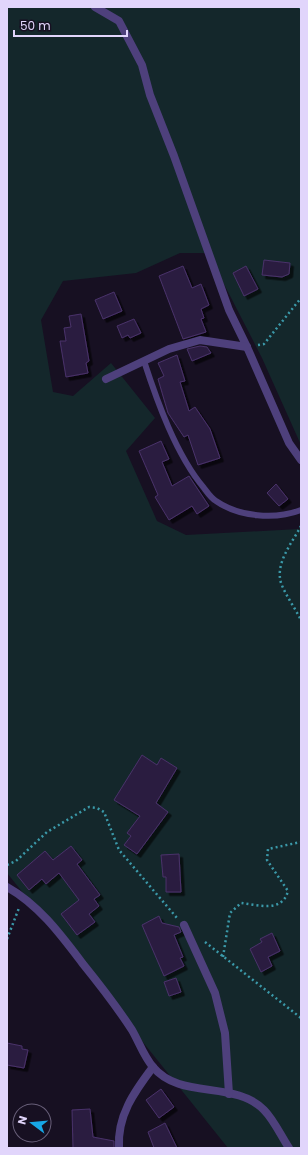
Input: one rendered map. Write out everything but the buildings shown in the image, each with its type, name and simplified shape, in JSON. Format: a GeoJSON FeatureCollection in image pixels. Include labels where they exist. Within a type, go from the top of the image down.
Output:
{"type":"FeatureCollection","features":[{"type":"Feature","properties":{"kind":"street"},"geometry":{"type":"LineString","coordinates":[[95,7],[119,21],[142,65],[150,95],[174,156],[228,310],[247,347],[289,443],[301,460]]}},
{"type":"Feature","properties":{"kind":"street"},"geometry":{"type":"LineString","coordinates":[[106,379],[169,349],[200,340],[247,347]]}},
{"type":"Feature","properties":{"kind":"street"},"geometry":{"type":"LineString","coordinates":[[7,887],[24,896],[56,928],[113,1001],[133,1031],[153,1067],[166,1079],[202,1090],[229,1094],[249,1100],[264,1110],[289,1148]]}},
{"type":"Feature","properties":{"kind":"street"},"geometry":{"type":"LineString","coordinates":[[184,925],[215,993],[224,1033],[229,1094]]}},
{"type":"Feature","properties":{"kind":"street"},"geometry":{"type":"LineString","coordinates":[[120,1148],[118,1135],[123,1115],[135,1091],[153,1067]]}},
{"type":"Feature","properties":{"kind":"lane"},"geometry":{"type":"LineString","coordinates":[[144,361],[154,393],[179,450],[194,476],[214,501],[230,509],[261,516],[289,515],[301,510]]}},
{"type":"Feature","properties":{"kind":"path"},"geometry":{"type":"LineString","coordinates":[[247,347],[264,344],[301,298]]}},
{"type":"Feature","properties":{"kind":"path"},"geometry":{"type":"LineString","coordinates":[[301,526],[286,552],[280,570],[281,584],[301,620]]}},
{"type":"Feature","properties":{"kind":"path"},"geometry":{"type":"LineString","coordinates":[[7,865],[16,861],[47,832],[90,807],[97,808],[104,812],[119,850],[184,925]]}},
{"type":"Feature","properties":{"kind":"path"},"geometry":{"type":"LineString","coordinates":[[223,957],[230,912],[241,903],[267,906],[279,904],[286,900],[288,891],[267,860],[268,849],[301,842]]}},
{"type":"Feature","properties":{"kind":"path"},"geometry":{"type":"LineString","coordinates":[[7,939],[24,896]]}},
{"type":"Feature","properties":{"kind":"path"},"geometry":{"type":"LineString","coordinates":[[201,939],[301,1018]]}},
{"type":"Feature","properties":{"kind":"green space"},"geometry":{"type":"Polygon","coordinates":[[[7,7],[301,7],[301,445],[262,358],[208,253],[180,253],[136,273],[63,281],[41,320],[53,392],[73,396],[111,363],[155,418],[126,451],[157,521],[186,535],[299,529],[301,525],[301,1148],[228,1148],[7,873],[7,7]]]}}]}
